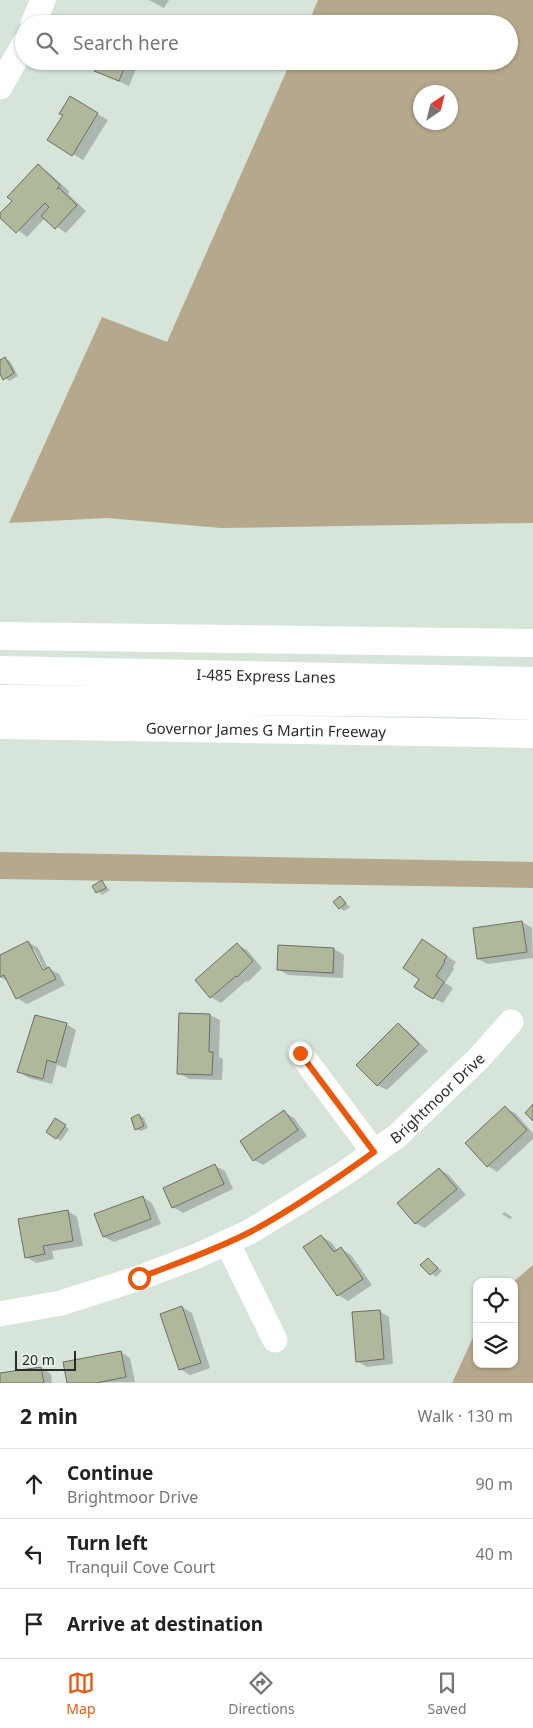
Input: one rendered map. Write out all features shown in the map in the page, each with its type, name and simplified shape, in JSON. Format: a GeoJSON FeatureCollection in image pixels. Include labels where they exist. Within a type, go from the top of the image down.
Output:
{"type":"FeatureCollection","features":[{"type":"Feature","properties":{"kind":"highway"},"geometry":{"type":"LineString","coordinates":[[0,636],[533,643]]}},
{"type":"Feature","properties":{"kind":"highway","name":"I-485 Express Lanes"},"geometry":{"type":"LineString","coordinates":[[0,670],[533,681]]}},
{"type":"Feature","properties":{"kind":"highway","name":"I-485 Express Lanes"},"geometry":{"type":"LineString","coordinates":[[0,698],[468,703],[533,706]]}},
{"type":"Feature","properties":{"kind":"highway","name":"Governor James G Martin Freeway"},"geometry":{"type":"LineString","coordinates":[[0,725],[533,734]]}},
{"type":"Feature","properties":{"kind":"street"},"geometry":{"type":"LineString","coordinates":[[37,15],[43,0]]}},
{"type":"Feature","properties":{"kind":"street"},"geometry":{"type":"LineString","coordinates":[[0,87],[15,60]]}},
{"type":"Feature","properties":{"kind":"street","name":"Brightmoor Drive"},"geometry":{"type":"LineString","coordinates":[[0,1314],[61,1303],[139,1278],[251,1231],[307,1198],[397,1136],[479,1058],[511,1022]]}},
{"type":"Feature","properties":{"kind":"street"},"geometry":{"type":"LineString","coordinates":[[300,1053],[374,1152]]}},
{"type":"Feature","properties":{"kind":"street"},"geometry":{"type":"LineString","coordinates":[[227,1242],[275,1340]]}},
{"type":"Feature","properties":{"kind":"shaded area"},"geometry":{"type":"Polygon","coordinates":[[[318,0],[533,0],[533,523],[221,528],[107,518],[9,523],[102,317],[167,342],[287,70],[518,70],[518,15],[312,15],[318,0]]]}},
{"type":"Feature","properties":{"kind":"shaded area"},"geometry":{"type":"Polygon","coordinates":[[[0,852],[533,862],[533,888],[0,879],[0,852]]]}},
{"type":"Feature","properties":{"kind":"shaded area"},"geometry":{"type":"Polygon","coordinates":[[[533,1265],[533,1383],[452,1383],[473,1338],[473,1368],[518,1368],[518,1278],[533,1265]]]}},
{"type":"Feature","properties":{"kind":"building"},"geometry":{"type":"Polygon","coordinates":[[[94,70],[123,70],[119,81],[94,70]]]}},
{"type":"Feature","properties":{"kind":"building"},"geometry":{"type":"Polygon","coordinates":[[[70,96],[98,113],[72,156],[47,140],[63,115],[59,114],[70,96]]]}},
{"type":"Feature","properties":{"kind":"building"},"geometry":{"type":"Polygon","coordinates":[[[38,164],[60,185],[57,189],[59,188],[77,205],[55,229],[41,216],[49,207],[45,203],[16,233],[0,218],[0,213],[12,201],[7,197],[38,164]]]}},
{"type":"Feature","properties":{"kind":"building"},"geometry":{"type":"Polygon","coordinates":[[[5,357],[14,373],[3,380],[0,374],[0,360],[5,357]]]}},
{"type":"Feature","properties":{"kind":"building"},"geometry":{"type":"Polygon","coordinates":[[[102,880],[106,888],[96,893],[92,886],[102,880]]]}},
{"type":"Feature","properties":{"kind":"building"},"geometry":{"type":"Polygon","coordinates":[[[340,896],[346,903],[339,909],[333,902],[340,896]]]}},
{"type":"Feature","properties":{"kind":"building"},"geometry":{"type":"Polygon","coordinates":[[[522,921],[527,952],[477,959],[473,928],[522,921]]]}},
{"type":"Feature","properties":{"kind":"building"},"geometry":{"type":"Polygon","coordinates":[[[422,939],[447,956],[436,976],[444,982],[433,999],[414,987],[419,979],[403,968],[422,939]]]}},
{"type":"Feature","properties":{"kind":"building"},"geometry":{"type":"Polygon","coordinates":[[[28,941],[43,970],[49,967],[56,979],[16,999],[4,975],[0,977],[0,955],[28,941]]]}},
{"type":"Feature","properties":{"kind":"building"},"geometry":{"type":"Polygon","coordinates":[[[237,943],[253,961],[237,977],[210,998],[195,980],[237,943]]]}},
{"type":"Feature","properties":{"kind":"building"},"geometry":{"type":"Polygon","coordinates":[[[278,945],[334,948],[333,973],[277,970],[278,945]]]}},
{"type":"Feature","properties":{"kind":"building"},"geometry":{"type":"Polygon","coordinates":[[[179,1013],[210,1014],[209,1052],[213,1052],[212,1075],[177,1074],[179,1013]]]}},
{"type":"Feature","properties":{"kind":"building"},"geometry":{"type":"Polygon","coordinates":[[[35,1015],[67,1023],[56,1063],[47,1060],[43,1079],[17,1072],[35,1015]]]}},
{"type":"Feature","properties":{"kind":"building"},"geometry":{"type":"Polygon","coordinates":[[[398,1023],[419,1044],[377,1086],[356,1065],[398,1023]]]}},
{"type":"Feature","properties":{"kind":"building"},"geometry":{"type":"Polygon","coordinates":[[[533,1104],[533,1121],[525,1113],[533,1104]]]}},
{"type":"Feature","properties":{"kind":"building"},"geometry":{"type":"Polygon","coordinates":[[[505,1106],[527,1130],[487,1167],[465,1143],[505,1106]]]}},
{"type":"Feature","properties":{"kind":"building"},"geometry":{"type":"Polygon","coordinates":[[[284,1110],[298,1130],[253,1161],[240,1141],[284,1110]]]}},
{"type":"Feature","properties":{"kind":"building"},"geometry":{"type":"Polygon","coordinates":[[[139,1114],[144,1126],[135,1130],[131,1118],[139,1114]]]}},
{"type":"Feature","properties":{"kind":"building"},"geometry":{"type":"Polygon","coordinates":[[[55,1118],[66,1125],[56,1139],[46,1132],[55,1118]]]}},
{"type":"Feature","properties":{"kind":"building"},"geometry":{"type":"Polygon","coordinates":[[[215,1164],[224,1184],[172,1208],[163,1188],[215,1164]]]}},
{"type":"Feature","properties":{"kind":"building"},"geometry":{"type":"Polygon","coordinates":[[[439,1168],[457,1189],[415,1224],[397,1203],[439,1168]]]}},
{"type":"Feature","properties":{"kind":"building"},"geometry":{"type":"Polygon","coordinates":[[[143,1196],[151,1219],[103,1237],[94,1214],[143,1196]]]}},
{"type":"Feature","properties":{"kind":"building"},"geometry":{"type":"Polygon","coordinates":[[[68,1210],[73,1241],[43,1246],[45,1254],[25,1258],[18,1219],[68,1210]]]}},
{"type":"Feature","properties":{"kind":"building"},"geometry":{"type":"Polygon","coordinates":[[[321,1235],[334,1252],[341,1247],[363,1279],[337,1296],[303,1247],[321,1235]]]}},
{"type":"Feature","properties":{"kind":"building"},"geometry":{"type":"Polygon","coordinates":[[[428,1258],[438,1268],[430,1275],[420,1265],[428,1258]]]}},
{"type":"Feature","properties":{"kind":"building"},"geometry":{"type":"Polygon","coordinates":[[[182,1306],[201,1363],[179,1370],[160,1314],[182,1306]]]}},
{"type":"Feature","properties":{"kind":"building"},"geometry":{"type":"Polygon","coordinates":[[[380,1310],[384,1359],[356,1362],[352,1312],[380,1310]]]}},
{"type":"Feature","properties":{"kind":"building"},"geometry":{"type":"Polygon","coordinates":[[[121,1351],[126,1377],[96,1383],[67,1383],[63,1362],[121,1351]]]}},
{"type":"Feature","properties":{"kind":"building"},"geometry":{"type":"Polygon","coordinates":[[[41,1367],[44,1383],[0,1383],[0,1373],[41,1367]]]}},
{"type":"Feature","properties":{"kind":"route"},"geometry":{"type":"LineString","coordinates":[[139,1278],[197,1256],[251,1231],[307,1198],[374,1152],[300,1053]]}}]}
